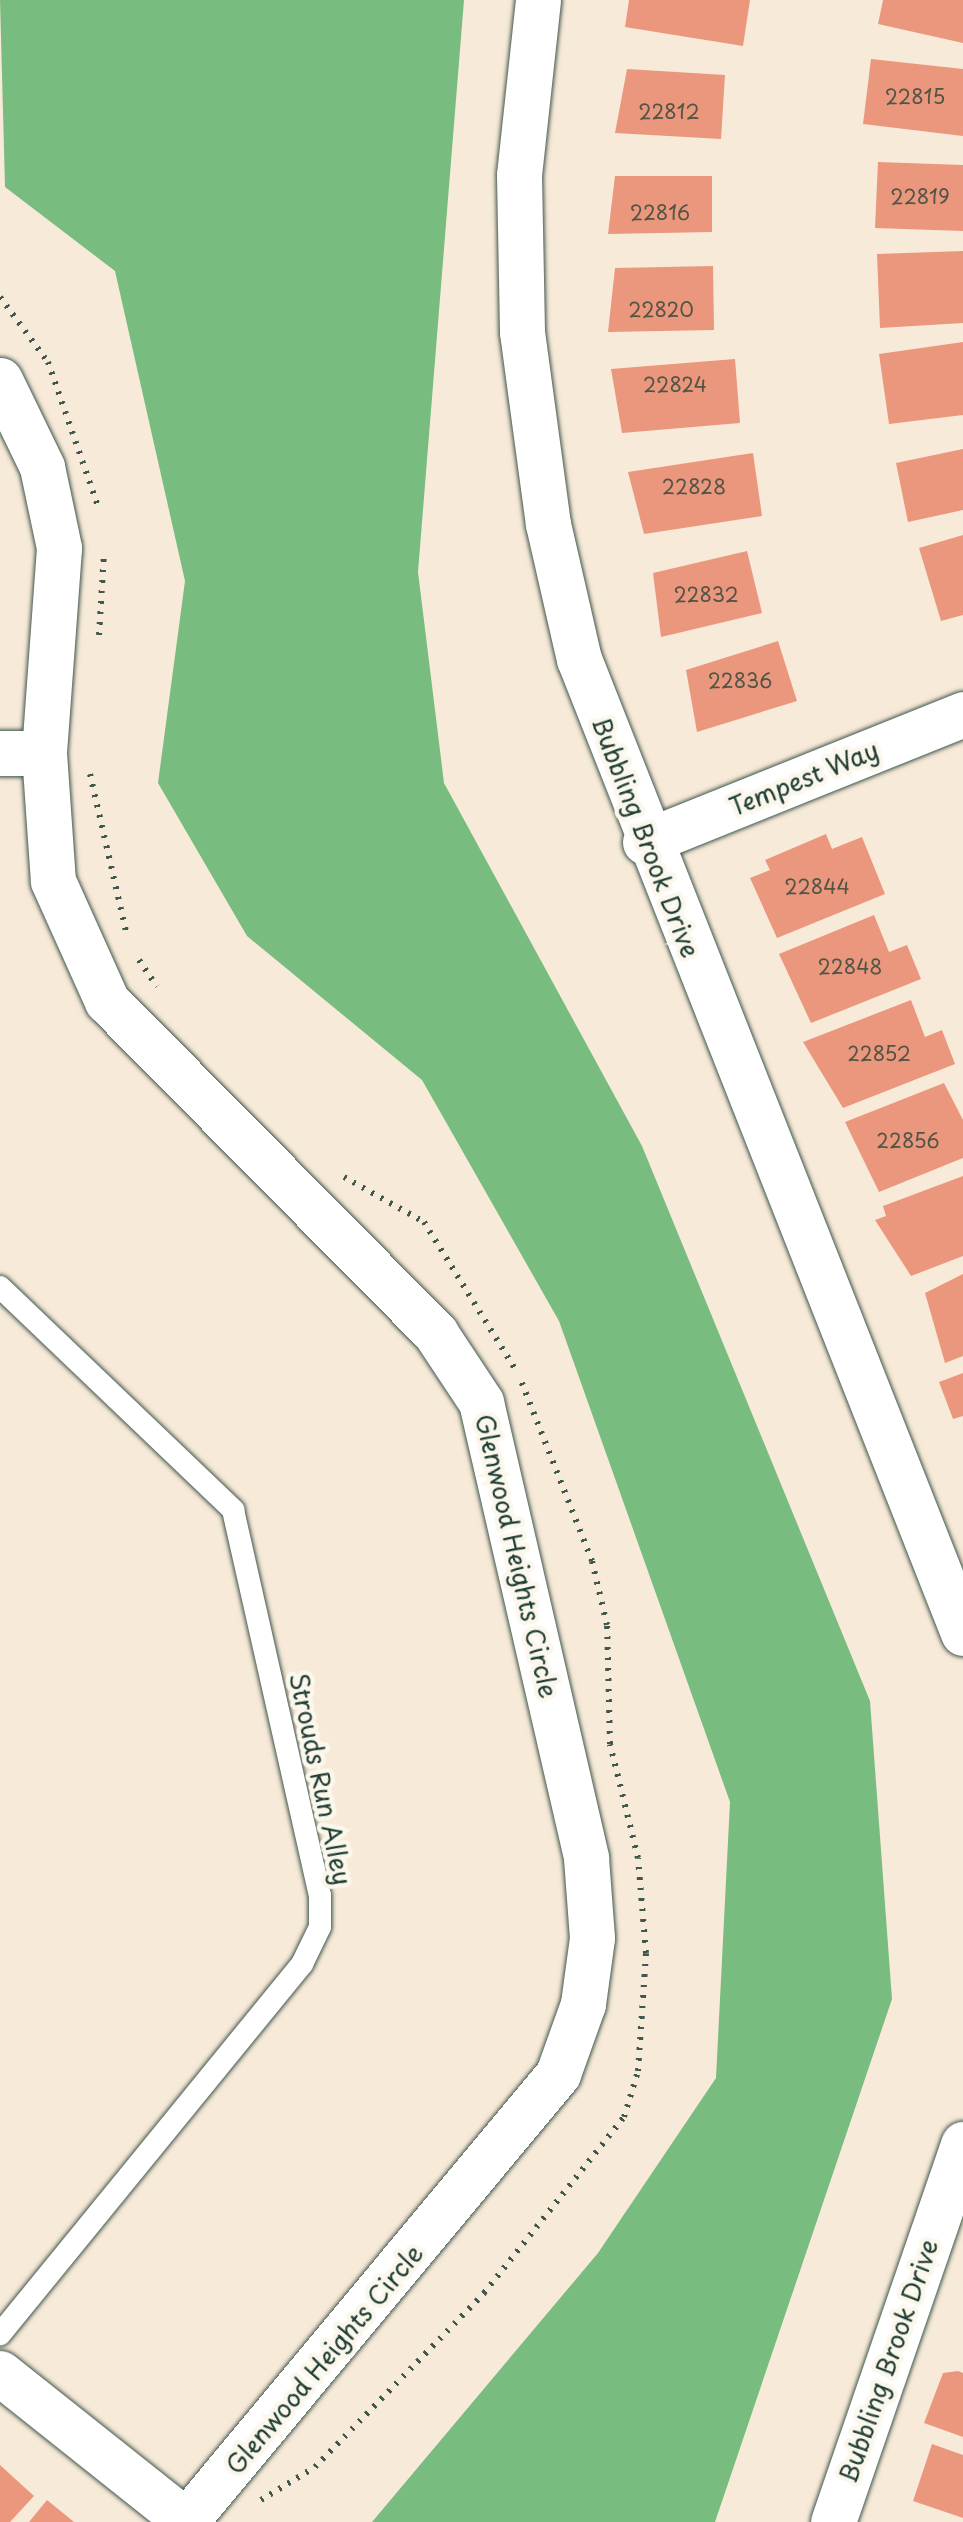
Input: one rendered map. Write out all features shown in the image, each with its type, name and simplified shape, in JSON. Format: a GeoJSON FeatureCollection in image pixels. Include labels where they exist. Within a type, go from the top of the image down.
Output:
{"type":"FeatureCollection","features":[{"type":"Feature","properties":{"kind":"street","name":"Bubbling Brook Drive"},"geometry":{"type":"LineString","coordinates":[[538,0],[519,175],[522,332],[548,524],[580,659],[645,842],[958,1606]]}},
{"type":"Feature","properties":{"kind":"street","name":"Glenwood Heights Circle"},"geometry":{"type":"LineString","coordinates":[[0,380],[42,466],[59,548],[42,755],[53,881],[107,1001],[436,1334],[480,1402],[586,1858],[592,1938],[583,2004],[558,2074],[185,2522]]}},
{"type":"Feature","properties":{"kind":"street","name":"Tempest Way"},"geometry":{"type":"LineString","coordinates":[[645,842],[963,714]]}},
{"type":"Feature","properties":{"kind":"street","name":"Bubbling Brook Drive"},"geometry":{"type":"LineString","coordinates":[[833,2522],[963,2144]]}},
{"type":"Feature","properties":{"kind":"street"},"geometry":{"type":"LineString","coordinates":[[0,2374],[185,2522]]}},
{"type":"Feature","properties":{"kind":"lane","name":"Strouds Run Alley"},"geometry":{"type":"LineString","coordinates":[[0,1287],[233,1510],[320,1928],[302,1964],[0,2334]]}},
{"type":"Feature","properties":{"kind":"path"},"geometry":{"type":"LineString","coordinates":[[0,297],[48,362],[76,425],[100,524]]}},
{"type":"Feature","properties":{"kind":"path"},"geometry":{"type":"LineString","coordinates":[[96,655],[103,542]]}},
{"type":"Feature","properties":{"kind":"path"},"geometry":{"type":"LineString","coordinates":[[42,755],[103,800],[129,944],[164,998]]}},
{"type":"Feature","properties":{"kind":"path"},"geometry":{"type":"LineString","coordinates":[[250,2507],[347,2436],[484,2293],[590,2164],[624,2118],[648,2012],[638,1858],[610,1744],[607,1625],[548,1436],[424,1222],[338,1173]]}},
{"type":"Feature","properties":{"kind":"green space"},"geometry":{"type":"Polygon","coordinates":[[[0,0],[464,0],[418,572],[444,783],[642,1146],[870,1701],[892,1999],[715,2522],[372,2522],[598,2253],[716,2078],[730,1802],[559,1321],[422,1080],[247,936],[158,783],[185,581],[115,271],[5,187],[0,0]]]}},
{"type":"Feature","properties":{"kind":"building"},"geometry":{"type":"Polygon","coordinates":[[[629,0],[750,0],[743,46],[625,27],[629,0]]]}},
{"type":"Feature","properties":{"kind":"building"},"geometry":{"type":"Polygon","coordinates":[[[883,0],[963,0],[963,43],[878,24],[883,0]]]}},
{"type":"Feature","properties":{"kind":"building"},"geometry":{"type":"Polygon","coordinates":[[[871,59],[963,69],[963,136],[863,124],[871,59]]]}},
{"type":"Feature","properties":{"kind":"building"},"geometry":{"type":"Polygon","coordinates":[[[627,69],[725,75],[721,139],[615,133],[627,69]]]}},
{"type":"Feature","properties":{"kind":"building"},"geometry":{"type":"Polygon","coordinates":[[[878,162],[963,165],[963,231],[875,228],[878,162]]]}},
{"type":"Feature","properties":{"kind":"building"},"geometry":{"type":"Polygon","coordinates":[[[615,176],[712,176],[712,232],[608,234],[615,176]]]}},
{"type":"Feature","properties":{"kind":"building"},"geometry":{"type":"Polygon","coordinates":[[[963,251],[963,323],[880,328],[877,254],[963,251]]]}},
{"type":"Feature","properties":{"kind":"building"},"geometry":{"type":"Polygon","coordinates":[[[713,266],[714,330],[608,332],[615,268],[713,266]]]}},
{"type":"Feature","properties":{"kind":"building"},"geometry":{"type":"Polygon","coordinates":[[[963,342],[963,415],[889,424],[879,354],[963,342]]]}},
{"type":"Feature","properties":{"kind":"building"},"geometry":{"type":"Polygon","coordinates":[[[735,359],[740,423],[622,433],[611,369],[735,359]]]}},
{"type":"Feature","properties":{"kind":"building"},"geometry":{"type":"Polygon","coordinates":[[[963,449],[963,510],[908,522],[896,463],[963,449]]]}},
{"type":"Feature","properties":{"kind":"building"},"geometry":{"type":"Polygon","coordinates":[[[753,453],[762,516],[644,534],[628,472],[753,453]]]}},
{"type":"Feature","properties":{"kind":"building"},"geometry":{"type":"Polygon","coordinates":[[[963,535],[963,615],[941,621],[919,548],[963,535]]]}},
{"type":"Feature","properties":{"kind":"building"},"geometry":{"type":"Polygon","coordinates":[[[747,551],[762,613],[661,637],[653,573],[747,551]]]}},
{"type":"Feature","properties":{"kind":"building"},"geometry":{"type":"Polygon","coordinates":[[[778,641],[797,701],[697,732],[686,670],[778,641]]]}},
{"type":"Feature","properties":{"kind":"building"},"geometry":{"type":"Polygon","coordinates":[[[826,834],[832,849],[862,837],[885,894],[777,938],[750,878],[770,870],[765,860],[826,834]]]}},
{"type":"Feature","properties":{"kind":"building"},"geometry":{"type":"Polygon","coordinates":[[[874,915],[889,952],[907,945],[921,979],[811,1023],[779,954],[874,915]]]}},
{"type":"Feature","properties":{"kind":"building"},"geometry":{"type":"Polygon","coordinates":[[[911,1000],[925,1037],[942,1030],[955,1064],[843,1108],[803,1042],[911,1000]]]}},
{"type":"Feature","properties":{"kind":"building"},"geometry":{"type":"Polygon","coordinates":[[[944,1083],[963,1120],[963,1158],[879,1192],[845,1122],[944,1083]]]}},
{"type":"Feature","properties":{"kind":"building"},"geometry":{"type":"Polygon","coordinates":[[[963,1176],[963,1256],[911,1276],[875,1220],[886,1216],[883,1206],[963,1176]]]}},
{"type":"Feature","properties":{"kind":"building"},"geometry":{"type":"Polygon","coordinates":[[[963,1274],[963,1356],[945,1363],[925,1293],[963,1274]]]}},
{"type":"Feature","properties":{"kind":"building"},"geometry":{"type":"Polygon","coordinates":[[[963,1373],[963,1416],[953,1419],[939,1382],[963,1373]]]}},
{"type":"Feature","properties":{"kind":"building"},"geometry":{"type":"Polygon","coordinates":[[[943,2373],[963,2373],[963,2437],[924,2423],[943,2373]]]}},
{"type":"Feature","properties":{"kind":"building"},"geometry":{"type":"Polygon","coordinates":[[[932,2444],[963,2455],[963,2518],[913,2501],[932,2444]]]}},
{"type":"Feature","properties":{"kind":"building"},"geometry":{"type":"Polygon","coordinates":[[[0,2465],[34,2496],[10,2522],[0,2522],[0,2465]]]}},
{"type":"Feature","properties":{"kind":"building"},"geometry":{"type":"Polygon","coordinates":[[[47,2500],[74,2522],[29,2522],[47,2500]]]}}]}
